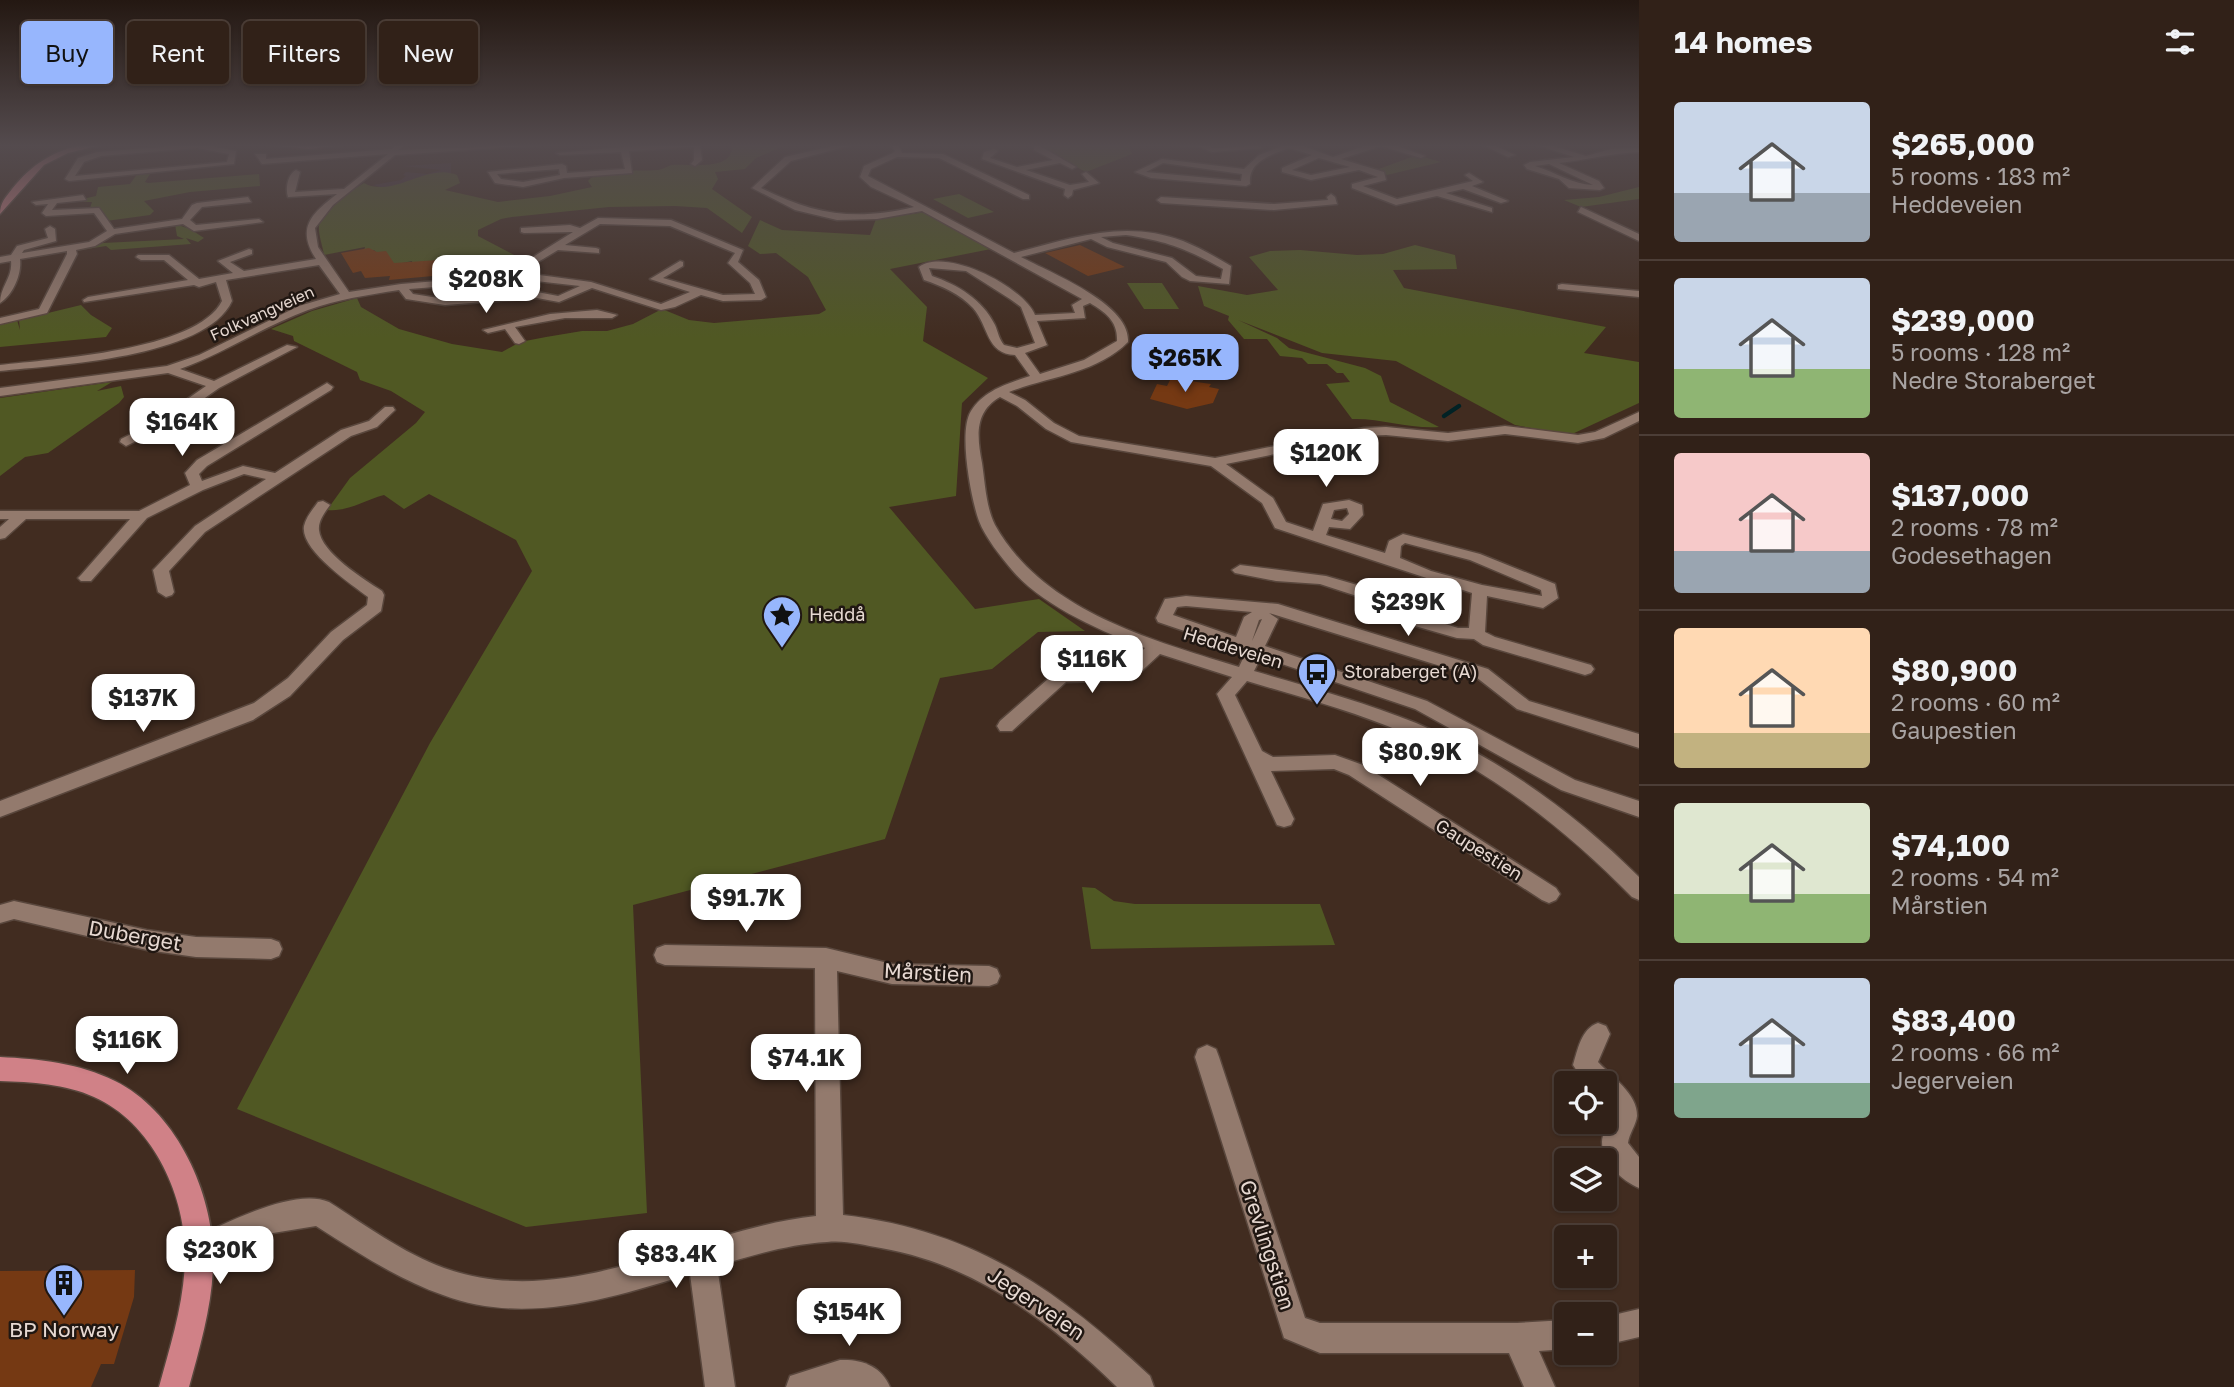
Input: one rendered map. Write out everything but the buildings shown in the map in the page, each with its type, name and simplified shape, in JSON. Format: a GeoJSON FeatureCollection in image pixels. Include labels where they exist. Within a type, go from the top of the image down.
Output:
{"type":"FeatureCollection","features":[{"type":"Feature","properties":{"kind":"main road"},"geometry":{"type":"LineString","coordinates":[[0,1069],[24,1070],[76,1080],[107,1090],[138,1113],[160,1139],[177,1166],[192,1203],[199,1250],[193,1316],[174,1387]]}},
{"type":"Feature","properties":{"kind":"street"},"geometry":{"type":"LineString","coordinates":[[49,209],[46,213],[96,210],[112,232]]}},
{"type":"Feature","properties":{"kind":"street"},"geometry":{"type":"LineString","coordinates":[[0,260],[71,249],[97,242],[112,232],[185,221],[194,209]]}},
{"type":"Feature","properties":{"kind":"street"},"geometry":{"type":"LineString","coordinates":[[323,209],[313,220],[310,238],[346,295]]}},
{"type":"Feature","properties":{"kind":"street"},"geometry":{"type":"LineString","coordinates":[[800,209],[828,216],[866,219],[919,209]]}},
{"type":"Feature","properties":{"kind":"street","name":"Heddeveien"},"geometry":{"type":"LineString","coordinates":[[924,209],[1110,311],[1123,331],[1122,342],[1103,358],[1000,392],[982,404],[972,419],[986,519],[993,534],[1021,570],[1048,594],[1100,622],[1158,646],[1384,716],[1458,752],[1497,774],[1555,814],[1616,866],[1639,891]]}},
{"type":"Feature","properties":{"kind":"street"},"geometry":{"type":"LineString","coordinates":[[1208,209],[1211,213],[1254,217]]}},
{"type":"Feature","properties":{"kind":"street"},"geometry":{"type":"LineString","coordinates":[[1482,209],[1489,211]]}},
{"type":"Feature","properties":{"kind":"street"},"geometry":{"type":"LineString","coordinates":[[1580,210],[1639,238]]}},
{"type":"Feature","properties":{"kind":"street"},"geometry":{"type":"LineString","coordinates":[[523,219],[520,227],[524,232],[570,228],[582,232]]}},
{"type":"Feature","properties":{"kind":"street"},"geometry":{"type":"LineString","coordinates":[[185,221],[194,228],[261,220]]}},
{"type":"Feature","properties":{"kind":"street"},"geometry":{"type":"LineString","coordinates":[[527,277],[528,264],[598,221],[671,223],[740,252],[733,263],[754,282],[761,297],[723,298],[655,279],[680,264]]}},
{"type":"Feature","properties":{"kind":"street"},"geometry":{"type":"LineString","coordinates":[[0,300],[17,271],[15,259],[18,244],[53,239],[50,229]]}},
{"type":"Feature","properties":{"kind":"street"},"geometry":{"type":"LineString","coordinates":[[1013,256],[1094,237],[1126,232],[1175,241],[1228,268],[1225,282],[1194,279],[1185,275],[1169,260],[1110,245],[1094,237]]}},
{"type":"Feature","properties":{"kind":"street"},"geometry":{"type":"LineString","coordinates":[[557,247],[599,248],[583,262]]}},
{"type":"Feature","properties":{"kind":"street"},"geometry":{"type":"LineString","coordinates":[[0,321],[43,311],[72,254],[71,249]]}},
{"type":"Feature","properties":{"kind":"street"},"geometry":{"type":"LineString","coordinates":[[244,276],[223,261],[249,252]]}},
{"type":"Feature","properties":{"kind":"street"},"geometry":{"type":"LineString","coordinates":[[141,257],[166,257],[199,284]]}},
{"type":"Feature","properties":{"kind":"street"},"geometry":{"type":"LineString","coordinates":[[88,300],[244,276],[320,257]]}},
{"type":"Feature","properties":{"kind":"street"},"geometry":{"type":"LineString","coordinates":[[941,265],[968,268],[1008,293],[1026,306],[1041,345],[1018,351],[1003,350],[996,344],[989,323],[972,296],[928,278],[924,267],[941,265]]}},
{"type":"Feature","properties":{"kind":"street","name":"Folkvangveien"},"geometry":{"type":"LineString","coordinates":[[0,392],[169,369],[210,354],[303,308],[346,295],[401,287],[527,277],[569,280],[661,307],[701,292]]}},
{"type":"Feature","properties":{"kind":"street"},"geometry":{"type":"LineString","coordinates":[[0,368],[109,356],[161,342],[207,323],[226,303],[221,280]]}},
{"type":"Feature","properties":{"kind":"street"},"geometry":{"type":"LineString","coordinates":[[401,287],[410,297],[435,301],[537,295],[561,299],[591,285]]}},
{"type":"Feature","properties":{"kind":"street"},"geometry":{"type":"LineString","coordinates":[[1562,287],[1639,294]]}},
{"type":"Feature","properties":{"kind":"street"},"geometry":{"type":"LineString","coordinates":[[990,295],[1008,293]]}},
{"type":"Feature","properties":{"kind":"street"},"geometry":{"type":"LineString","coordinates":[[560,316],[561,299]]}},
{"type":"Feature","properties":{"kind":"street"},"geometry":{"type":"LineString","coordinates":[[1030,318],[1081,316],[1077,305],[1090,299]]}},
{"type":"Feature","properties":{"kind":"street"},"geometry":{"type":"LineString","coordinates":[[488,330],[560,316],[612,316]]}},
{"type":"Feature","properties":{"kind":"street"},"geometry":{"type":"LineString","coordinates":[[508,326],[519,341]]}},
{"type":"Feature","properties":{"kind":"street"},"geometry":{"type":"LineString","coordinates":[[126,442],[157,426],[215,385],[291,347]]}},
{"type":"Feature","properties":{"kind":"street"},"geometry":{"type":"LineString","coordinates":[[1018,351],[1038,379]]}},
{"type":"Feature","properties":{"kind":"street"},"geometry":{"type":"LineString","coordinates":[[97,378],[109,356]]}},
{"type":"Feature","properties":{"kind":"street"},"geometry":{"type":"LineString","coordinates":[[169,369],[215,385]]}},
{"type":"Feature","properties":{"kind":"street"},"geometry":{"type":"LineString","coordinates":[[198,487],[192,473],[202,463],[327,387]]}},
{"type":"Feature","properties":{"kind":"street"},"geometry":{"type":"LineString","coordinates":[[1000,392],[1021,403],[1050,426],[1076,439],[1215,462],[1364,432],[1387,431],[1448,437],[1505,430],[1559,439],[1589,438],[1639,416]]}},
{"type":"Feature","properties":{"kind":"street"},"geometry":{"type":"LineString","coordinates":[[166,592],[161,570],[190,537],[346,433],[373,424],[389,410]]}},
{"type":"Feature","properties":{"kind":"street"},"geometry":{"type":"LineString","coordinates":[[1215,462],[1268,500],[1280,525],[1480,590],[1543,603],[1550,598],[1549,587],[1475,557],[1404,538],[1394,544],[1392,560]]}},
{"type":"Feature","properties":{"kind":"street"},"geometry":{"type":"LineString","coordinates":[[86,578],[142,515],[198,487],[243,470],[278,478]]}},
{"type":"Feature","properties":{"kind":"street"},"geometry":{"type":"LineString","coordinates":[[0,809],[247,715],[286,691],[303,675],[334,640],[374,607],[377,601],[376,595],[344,571],[315,542],[311,531],[312,522],[323,505]]}},
{"type":"Feature","properties":{"kind":"street"},"geometry":{"type":"LineString","coordinates":[[0,515],[142,515]]}},
{"type":"Feature","properties":{"kind":"street"},"geometry":{"type":"LineString","coordinates":[[0,535],[21,516]]}},
{"type":"Feature","properties":{"kind":"street"},"geometry":{"type":"LineString","coordinates":[[1318,538],[1323,522]]}},
{"type":"Feature","properties":{"kind":"street"},"geometry":{"type":"LineString","coordinates":[[1240,570],[1321,579],[1372,595],[1414,620],[1457,633],[1477,634],[1489,641],[1585,669]]}},
{"type":"Feature","properties":{"kind":"street"},"geometry":{"type":"LineString","coordinates":[[1477,634],[1480,590]]}},
{"type":"Feature","properties":{"kind":"street"},"geometry":{"type":"LineString","coordinates":[[1639,741],[1523,705],[1482,673],[1272,608],[1186,601],[1171,603],[1164,618],[1421,705],[1568,785],[1639,809]]}},
{"type":"Feature","properties":{"kind":"street"},"geometry":{"type":"LineString","coordinates":[[1266,616],[1250,646],[1244,674],[1226,694],[1284,819]]}},
{"type":"Feature","properties":{"kind":"street"},"geometry":{"type":"LineString","coordinates":[[1006,726],[1062,676],[1126,676],[1158,646]]}},
{"type":"Feature","properties":{"kind":"street","name":"Gaupestien"},"geometry":{"type":"LineString","coordinates":[[1256,756],[1270,764],[1335,762],[1356,770],[1549,894]]}},
{"type":"Feature","properties":{"kind":"street","name":"Duberget"},"geometry":{"type":"LineString","coordinates":[[0,914],[14,910],[147,940],[196,947],[271,949]]}},
{"type":"Feature","properties":{"kind":"street","name":"Mårstien"},"geometry":{"type":"LineString","coordinates":[[664,955],[826,958],[892,974],[989,976]]}},
{"type":"Feature","properties":{"kind":"street"},"geometry":{"type":"LineString","coordinates":[[826,958],[830,1228]]}},
{"type":"Feature","properties":{"kind":"street"},"geometry":{"type":"LineString","coordinates":[[1590,1071],[1585,1065],[1591,1045],[1598,1034]]}},
{"type":"Feature","properties":{"kind":"street","name":"Grevlingstien"},"geometry":{"type":"LineString","coordinates":[[1207,1057],[1294,1328],[1320,1338],[1517,1338]]}},
{"type":"Feature","properties":{"kind":"street"},"geometry":{"type":"LineString","coordinates":[[1617,1100],[1625,1114],[1614,1144],[1623,1162],[1639,1175]]}},
{"type":"Feature","properties":{"kind":"street","name":"Jegerveien"},"geometry":{"type":"LineString","coordinates":[[199,1250],[267,1222],[304,1212],[319,1212],[404,1265],[468,1289],[515,1294],[566,1292],[608,1284],[762,1238],[830,1228],[894,1234],[961,1257],[1008,1280],[1068,1322],[1139,1387]]}},
{"type":"Feature","properties":{"kind":"street"},"geometry":{"type":"LineString","coordinates":[[702,1256],[720,1387]]}},
{"type":"Feature","properties":{"kind":"street"},"geometry":{"type":"LineString","coordinates":[[1617,1328],[1639,1323]]}},
{"type":"Feature","properties":{"kind":"street"},"geometry":{"type":"LineString","coordinates":[[1540,1387],[1517,1338],[1554,1336]]}},
{"type":"Feature","properties":{"kind":"street"},"geometry":{"type":"LineString","coordinates":[[801,1387],[851,1374],[864,1377],[875,1387]]}},
{"type":"Feature","properties":{"kind":"green space"},"geometry":{"type":"Polygon","coordinates":[[[94,209],[152,209],[154,211],[150,215],[106,221],[101,210],[94,209]]]}},
{"type":"Feature","properties":{"kind":"green space"},"geometry":{"type":"Polygon","coordinates":[[[329,209],[592,209],[501,219],[478,230],[478,236],[522,259],[522,270],[471,271],[470,275],[454,276],[455,270],[450,270],[448,262],[438,263],[438,260],[412,264],[412,261],[389,266],[374,250],[364,251],[365,247],[324,255],[319,226],[329,209]]]}},
{"type":"Feature","properties":{"kind":"green space"},"geometry":{"type":"Polygon","coordinates":[[[708,209],[740,209],[752,217],[742,233],[708,209]]]}},
{"type":"Feature","properties":{"kind":"green space"},"geometry":{"type":"Polygon","coordinates":[[[951,209],[988,209],[994,212],[968,218],[951,209]]]}},
{"type":"Feature","properties":{"kind":"green space"},"geometry":{"type":"Polygon","coordinates":[[[926,212],[991,249],[890,269],[927,307],[923,341],[988,378],[962,403],[956,496],[889,507],[975,609],[1039,599],[1085,631],[1038,632],[992,669],[940,678],[885,839],[633,905],[647,1213],[526,1227],[237,1109],[430,743],[532,571],[516,540],[429,494],[404,509],[384,495],[349,507],[327,510],[350,478],[416,423],[425,412],[391,391],[360,380],[357,372],[294,341],[293,336],[271,329],[312,311],[357,298],[361,307],[399,329],[452,344],[502,352],[520,342],[582,331],[607,331],[633,324],[662,309],[689,320],[714,323],[819,314],[826,310],[808,277],[776,253],[760,254],[748,246],[760,220],[782,230],[870,235],[876,219],[926,212]]]}},
{"type":"Feature","properties":{"kind":"green space"},"geometry":{"type":"Polygon","coordinates":[[[175,224],[204,238],[198,242],[186,238],[191,244],[111,250],[106,246],[75,251],[103,243],[184,239],[177,236],[175,224]]]}},
{"type":"Feature","properties":{"kind":"green space"},"geometry":{"type":"Polygon","coordinates":[[[1415,245],[1455,255],[1457,269],[1393,270],[1404,288],[1606,327],[1584,353],[1639,362],[1639,403],[1570,435],[1515,425],[1396,361],[1322,353],[1238,320],[1277,338],[1289,348],[1365,368],[1381,376],[1390,402],[1439,427],[1352,419],[1326,384],[1350,382],[1343,373],[1337,373],[1327,364],[1308,364],[1302,358],[1280,356],[1267,339],[1244,339],[1228,320],[1229,316],[1204,306],[1198,286],[1247,295],[1278,290],[1249,257],[1270,251],[1383,254],[1415,245]]]}},
{"type":"Feature","properties":{"kind":"green space"},"geometry":{"type":"Polygon","coordinates":[[[1127,283],[1162,283],[1179,309],[1144,309],[1127,283]]]}},
{"type":"Feature","properties":{"kind":"green space"},"geometry":{"type":"Polygon","coordinates":[[[81,305],[112,328],[106,337],[0,347],[0,323],[17,320],[20,330],[19,320],[81,305]]]}},
{"type":"Feature","properties":{"kind":"green space"},"geometry":{"type":"Polygon","coordinates":[[[112,382],[97,391],[121,386],[124,397],[119,403],[48,453],[25,457],[0,476],[0,398],[112,382]]]}},
{"type":"Feature","properties":{"kind":"green space"},"geometry":{"type":"Polygon","coordinates":[[[1082,887],[1095,888],[1114,901],[1135,904],[1320,904],[1335,945],[1091,949],[1082,887]]]}},
{"type":"Feature","properties":{"kind":"waterway"},"geometry":{"type":"LineString","coordinates":[[1444,416],[1459,406]]}},
{"type":"Feature","properties":{"kind":"place","name":"Heddå"},"geometry":{"type":"Point","coordinates":[782,649]}},
{"type":"Feature","properties":{"kind":"place","name":"Storaberget (A)"},"geometry":{"type":"Point","coordinates":[1317,706]}},
{"type":"Feature","properties":{"kind":"place","name":"BP Norway"},"geometry":{"type":"Point","coordinates":[64,1317]}}]}
